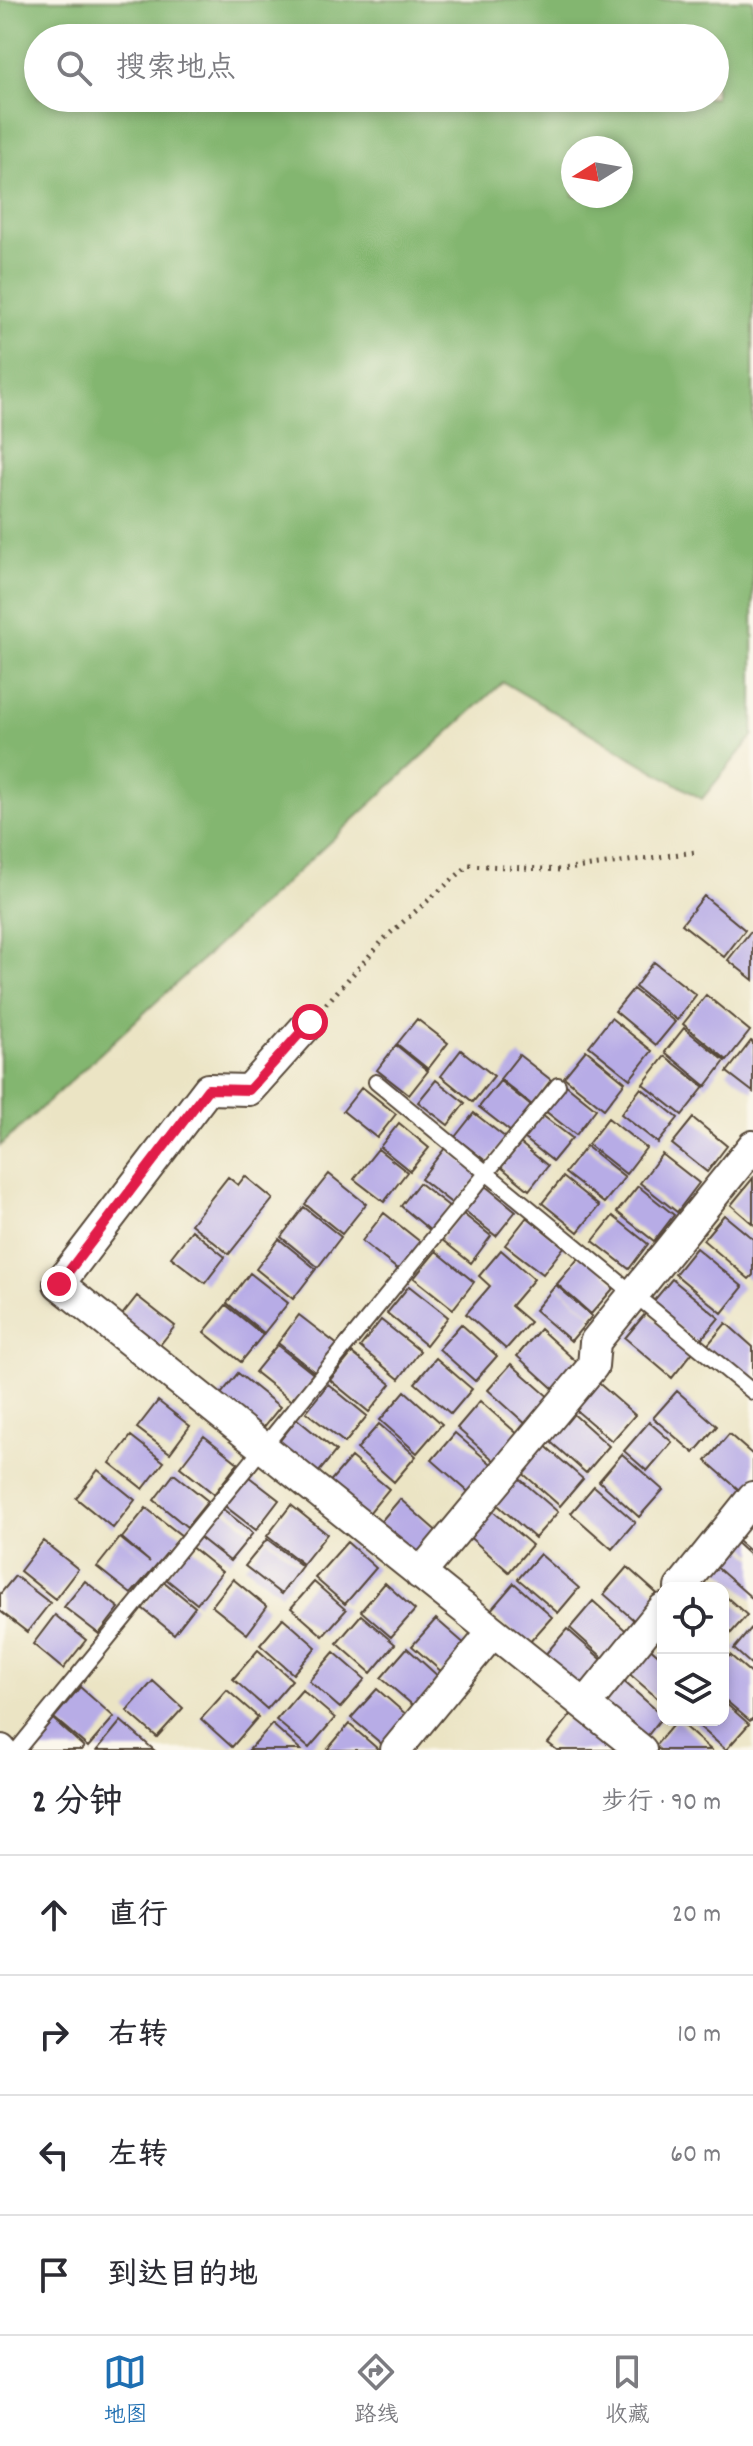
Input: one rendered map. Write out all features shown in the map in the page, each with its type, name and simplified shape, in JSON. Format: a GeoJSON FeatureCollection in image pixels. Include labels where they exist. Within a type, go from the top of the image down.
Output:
{"type":"FeatureCollection","features":[{"type":"Feature","properties":{"kind":"street"},"geometry":{"type":"LineString","coordinates":[[310,1022],[249,1090],[208,1089],[59,1284],[641,1750]]}},
{"type":"Feature","properties":{"kind":"street"},"geometry":{"type":"LineString","coordinates":[[420,1574],[593,1366],[595,1342],[753,1146]]}},
{"type":"Feature","properties":{"kind":"street"},"geometry":{"type":"LineString","coordinates":[[685,1582],[753,1497]]}},
{"type":"Feature","properties":{"kind":"street"},"geometry":{"type":"LineString","coordinates":[[585,1705],[657,1616]]}},
{"type":"Feature","properties":{"kind":"street"},"geometry":{"type":"LineString","coordinates":[[396,1750],[493,1632]]}},
{"type":"Feature","properties":{"kind":"lane"},"geometry":{"type":"LineString","coordinates":[[376,1082],[753,1392]]}},
{"type":"Feature","properties":{"kind":"lane"},"geometry":{"type":"LineString","coordinates":[[17,1750],[558,1085]]}},
{"type":"Feature","properties":{"kind":"path"},"geometry":{"type":"LineString","coordinates":[[310,1022],[387,936],[469,865],[561,870],[695,852]]}},
{"type":"Feature","properties":{"kind":"green space"},"geometry":{"type":"Polygon","coordinates":[[[0,0],[753,0],[753,736],[702,799],[503,682],[0,1146],[0,0]]]}},
{"type":"Feature","properties":{"kind":"building"},"geometry":{"type":"Polygon","coordinates":[[[704,896],[745,930],[724,957],[682,924],[704,896]]]}},
{"type":"Feature","properties":{"kind":"building"},"geometry":{"type":"Polygon","coordinates":[[[750,932],[753,934],[753,980],[728,960],[750,932]]]}},
{"type":"Feature","properties":{"kind":"building"},"geometry":{"type":"Polygon","coordinates":[[[654,962],[696,995],[677,1020],[635,987],[654,962]]]}},
{"type":"Feature","properties":{"kind":"building"},"geometry":{"type":"Polygon","coordinates":[[[633,989],[675,1022],[656,1045],[615,1011],[633,989]]]}},
{"type":"Feature","properties":{"kind":"building"},"geometry":{"type":"Polygon","coordinates":[[[706,995],[750,1031],[727,1060],[683,1024],[706,995]]]}},
{"type":"Feature","properties":{"kind":"building"},"geometry":{"type":"Polygon","coordinates":[[[611,1018],[652,1051],[630,1079],[589,1046],[611,1018]]]}},
{"type":"Feature","properties":{"kind":"building"},"geometry":{"type":"Polygon","coordinates":[[[417,1019],[448,1043],[428,1069],[397,1044],[417,1019]]]}},
{"type":"Feature","properties":{"kind":"building"},"geometry":{"type":"Polygon","coordinates":[[[684,1028],[725,1061],[706,1086],[665,1052],[684,1028]]]}},
{"type":"Feature","properties":{"kind":"building"},"geometry":{"type":"Polygon","coordinates":[[[753,1042],[753,1092],[727,1072],[753,1042]]]}},
{"type":"Feature","properties":{"kind":"building"},"geometry":{"type":"Polygon","coordinates":[[[396,1045],[428,1071],[409,1095],[377,1070],[396,1045]]]}},
{"type":"Feature","properties":{"kind":"building"},"geometry":{"type":"Polygon","coordinates":[[[461,1050],[494,1076],[473,1102],[441,1076],[461,1050]]]}},
{"type":"Feature","properties":{"kind":"building"},"geometry":{"type":"Polygon","coordinates":[[[586,1050],[625,1082],[604,1109],[564,1077],[586,1050]]]}},
{"type":"Feature","properties":{"kind":"building"},"geometry":{"type":"Polygon","coordinates":[[[519,1055],[551,1080],[532,1105],[500,1079],[519,1055]]]}},
{"type":"Feature","properties":{"kind":"building"},"geometry":{"type":"Polygon","coordinates":[[[665,1056],[704,1087],[682,1115],[643,1084],[665,1056]]]}},
{"type":"Feature","properties":{"kind":"building"},"geometry":{"type":"Polygon","coordinates":[[[436,1080],[465,1103],[448,1125],[418,1102],[436,1080]]]}},
{"type":"Feature","properties":{"kind":"building"},"geometry":{"type":"Polygon","coordinates":[[[500,1081],[531,1106],[511,1132],[479,1107],[500,1081]]]}},
{"type":"Feature","properties":{"kind":"building"},"geometry":{"type":"Polygon","coordinates":[[[565,1084],[596,1109],[576,1135],[544,1110],[565,1084]]]}},
{"type":"Feature","properties":{"kind":"building"},"geometry":{"type":"Polygon","coordinates":[[[362,1087],[396,1114],[377,1138],[343,1111],[362,1087]]]}},
{"type":"Feature","properties":{"kind":"building"},"geometry":{"type":"Polygon","coordinates":[[[641,1088],[678,1118],[658,1143],[621,1114],[641,1088]]]}},
{"type":"Feature","properties":{"kind":"building"},"geometry":{"type":"Polygon","coordinates":[[[474,1113],[506,1138],[487,1162],[455,1137],[474,1113]]]}},
{"type":"Feature","properties":{"kind":"building"},"geometry":{"type":"Polygon","coordinates":[[[542,1115],[572,1138],[553,1161],[524,1138],[542,1115]]]}},
{"type":"Feature","properties":{"kind":"building"},"geometry":{"type":"Polygon","coordinates":[[[608,1118],[646,1148],[626,1174],[588,1144],[608,1118]]]}},
{"type":"Feature","properties":{"kind":"building"},"geometry":{"type":"Polygon","coordinates":[[[693,1118],[727,1146],[707,1172],[672,1144],[693,1118]]]}},
{"type":"Feature","properties":{"kind":"building"},"geometry":{"type":"Polygon","coordinates":[[[399,1123],[429,1148],[410,1171],[380,1147],[399,1123]]]}},
{"type":"Feature","properties":{"kind":"building"},"geometry":{"type":"Polygon","coordinates":[[[520,1143],[548,1166],[529,1190],[501,1167],[520,1143]]]}},
{"type":"Feature","properties":{"kind":"building"},"geometry":{"type":"Polygon","coordinates":[[[586,1146],[625,1177],[604,1203],[565,1173],[586,1146]]]}},
{"type":"Feature","properties":{"kind":"building"},"geometry":{"type":"Polygon","coordinates":[[[445,1148],[479,1175],[454,1205],[421,1179],[445,1148]]]}},
{"type":"Feature","properties":{"kind":"building"},"geometry":{"type":"Polygon","coordinates":[[[378,1149],[407,1172],[384,1202],[354,1179],[378,1149]]]}},
{"type":"Feature","properties":{"kind":"building"},"geometry":{"type":"Polygon","coordinates":[[[662,1154],[699,1183],[677,1212],[640,1183],[662,1154]]]}},
{"type":"Feature","properties":{"kind":"building"},"geometry":{"type":"Polygon","coordinates":[[[329,1174],[366,1204],[342,1234],[305,1204],[329,1174]]]}},
{"type":"Feature","properties":{"kind":"building"},"geometry":{"type":"Polygon","coordinates":[[[245,1176],[273,1199],[229,1254],[191,1224],[228,1177],[238,1185],[245,1176]]]}},
{"type":"Feature","properties":{"kind":"building"},"geometry":{"type":"Polygon","coordinates":[[[563,1177],[599,1206],[578,1232],[542,1203],[563,1177]]]}},
{"type":"Feature","properties":{"kind":"building"},"geometry":{"type":"Polygon","coordinates":[[[753,1178],[753,1224],[731,1205],[753,1178]]]}},
{"type":"Feature","properties":{"kind":"building"},"geometry":{"type":"Polygon","coordinates":[[[419,1183],[450,1207],[431,1231],[401,1206],[419,1183]]]}},
{"type":"Feature","properties":{"kind":"building"},"geometry":{"type":"Polygon","coordinates":[[[484,1185],[516,1211],[496,1236],[464,1211],[484,1185]]]}},
{"type":"Feature","properties":{"kind":"building"},"geometry":{"type":"Polygon","coordinates":[[[638,1186],[674,1215],[654,1241],[617,1212],[638,1186]]]}},
{"type":"Feature","properties":{"kind":"building"},"geometry":{"type":"Polygon","coordinates":[[[304,1207],[341,1237],[318,1267],[281,1237],[304,1207]]]}},
{"type":"Feature","properties":{"kind":"building"},"geometry":{"type":"Polygon","coordinates":[[[384,1213],[423,1244],[401,1272],[362,1241],[384,1213]]]}},
{"type":"Feature","properties":{"kind":"building"},"geometry":{"type":"Polygon","coordinates":[[[462,1213],[491,1236],[471,1263],[441,1239],[462,1213]]]}},
{"type":"Feature","properties":{"kind":"building"},"geometry":{"type":"Polygon","coordinates":[[[724,1215],[753,1239],[753,1275],[749,1279],[703,1240],[724,1215]]]}},
{"type":"Feature","properties":{"kind":"building"},"geometry":{"type":"Polygon","coordinates":[[[613,1216],[648,1244],[629,1269],[593,1241],[613,1216]]]}},
{"type":"Feature","properties":{"kind":"building"},"geometry":{"type":"Polygon","coordinates":[[[527,1217],[564,1247],[543,1274],[505,1245],[527,1217]]]}},
{"type":"Feature","properties":{"kind":"building"},"geometry":{"type":"Polygon","coordinates":[[[192,1230],[225,1257],[205,1283],[171,1257],[192,1230]]]}},
{"type":"Feature","properties":{"kind":"building"},"geometry":{"type":"Polygon","coordinates":[[[279,1239],[316,1269],[293,1299],[256,1269],[279,1239]]]}},
{"type":"Feature","properties":{"kind":"building"},"geometry":{"type":"Polygon","coordinates":[[[696,1248],[743,1287],[722,1313],[675,1274],[696,1248]]]}},
{"type":"Feature","properties":{"kind":"building"},"geometry":{"type":"Polygon","coordinates":[[[501,1250],[534,1279],[511,1306],[530,1322],[506,1349],[466,1314],[490,1286],[479,1276],[501,1250]]]}},
{"type":"Feature","properties":{"kind":"building"},"geometry":{"type":"Polygon","coordinates":[[[436,1251],[474,1282],[453,1309],[414,1278],[436,1251]]]}},
{"type":"Feature","properties":{"kind":"building"},"geometry":{"type":"Polygon","coordinates":[[[582,1254],[617,1284],[591,1314],[557,1284],[582,1254]]]}},
{"type":"Feature","properties":{"kind":"building"},"geometry":{"type":"Polygon","coordinates":[[[250,1273],[288,1303],[264,1333],[227,1303],[250,1273]]]}},
{"type":"Feature","properties":{"kind":"building"},"geometry":{"type":"Polygon","coordinates":[[[672,1279],[719,1318],[698,1343],[651,1304],[672,1279]]]}},
{"type":"Feature","properties":{"kind":"building"},"geometry":{"type":"Polygon","coordinates":[[[556,1285],[592,1316],[571,1341],[535,1310],[556,1285]]]}},
{"type":"Feature","properties":{"kind":"building"},"geometry":{"type":"Polygon","coordinates":[[[409,1286],[448,1317],[426,1345],[387,1313],[409,1286]]]}},
{"type":"Feature","properties":{"kind":"building"},"geometry":{"type":"Polygon","coordinates":[[[137,1296],[175,1326],[156,1350],[118,1320],[137,1296]]]}},
{"type":"Feature","properties":{"kind":"building"},"geometry":{"type":"Polygon","coordinates":[[[226,1305],[263,1335],[241,1362],[204,1332],[226,1305]]]}},
{"type":"Feature","properties":{"kind":"building"},"geometry":{"type":"Polygon","coordinates":[[[646,1313],[693,1352],[672,1378],[625,1338],[646,1313]]]}},
{"type":"Feature","properties":{"kind":"building"},"geometry":{"type":"Polygon","coordinates":[[[299,1315],[339,1346],[317,1374],[278,1343],[299,1315]]]}},
{"type":"Feature","properties":{"kind":"building"},"geometry":{"type":"Polygon","coordinates":[[[381,1320],[420,1351],[399,1379],[360,1347],[381,1320]]]}},
{"type":"Feature","properties":{"kind":"building"},"geometry":{"type":"Polygon","coordinates":[[[726,1323],[753,1347],[753,1386],[705,1348],[726,1323]]]}},
{"type":"Feature","properties":{"kind":"building"},"geometry":{"type":"Polygon","coordinates":[[[461,1324],[497,1356],[475,1381],[439,1349],[461,1324]]]}},
{"type":"Feature","properties":{"kind":"building"},"geometry":{"type":"Polygon","coordinates":[[[540,1329],[580,1365],[557,1392],[517,1356],[540,1329]]]}},
{"type":"Feature","properties":{"kind":"building"},"geometry":{"type":"Polygon","coordinates":[[[277,1345],[316,1376],[294,1403],[255,1372],[277,1345]]]}},
{"type":"Feature","properties":{"kind":"building"},"geometry":{"type":"Polygon","coordinates":[[[352,1353],[391,1384],[369,1412],[330,1380],[352,1353]]]}},
{"type":"Feature","properties":{"kind":"building"},"geometry":{"type":"Polygon","coordinates":[[[436,1358],[472,1389],[451,1414],[415,1383],[436,1358]]]}},
{"type":"Feature","properties":{"kind":"building"},"geometry":{"type":"Polygon","coordinates":[[[511,1364],[551,1399],[528,1426],[488,1390],[511,1364]]]}},
{"type":"Feature","properties":{"kind":"building"},"geometry":{"type":"Polygon","coordinates":[[[238,1373],[280,1407],[259,1433],[217,1399],[238,1373]]]}},
{"type":"Feature","properties":{"kind":"building"},"geometry":{"type":"Polygon","coordinates":[[[594,1379],[635,1415],[612,1441],[571,1406],[594,1379]]]}},
{"type":"Feature","properties":{"kind":"building"},"geometry":{"type":"Polygon","coordinates":[[[328,1384],[367,1416],[345,1443],[306,1412],[328,1384]]]}},
{"type":"Feature","properties":{"kind":"building"},"geometry":{"type":"Polygon","coordinates":[[[405,1391],[442,1424],[417,1453],[380,1420],[405,1391]]]}},
{"type":"Feature","properties":{"kind":"building"},"geometry":{"type":"Polygon","coordinates":[[[677,1391],[717,1426],[694,1453],[653,1418],[677,1391]]]}},
{"type":"Feature","properties":{"kind":"building"},"geometry":{"type":"Polygon","coordinates":[[[158,1401],[190,1426],[170,1453],[137,1428],[158,1401]]]}},
{"type":"Feature","properties":{"kind":"building"},"geometry":{"type":"Polygon","coordinates":[[[480,1401],[520,1436],[497,1463],[457,1428],[480,1401]]]}},
{"type":"Feature","properties":{"kind":"building"},"geometry":{"type":"Polygon","coordinates":[[[569,1410],[609,1446],[586,1473],[545,1437],[569,1410]]]}},
{"type":"Feature","properties":{"kind":"building"},"geometry":{"type":"Polygon","coordinates":[[[297,1419],[336,1451],[314,1478],[275,1447],[297,1419]]]}},
{"type":"Feature","properties":{"kind":"building"},"geometry":{"type":"Polygon","coordinates":[[[649,1422],[672,1442],[647,1471],[624,1451],[649,1422]]]}},
{"type":"Feature","properties":{"kind":"building"},"geometry":{"type":"Polygon","coordinates":[[[379,1424],[416,1456],[394,1482],[357,1449],[379,1424]]]}},
{"type":"Feature","properties":{"kind":"building"},"geometry":{"type":"Polygon","coordinates":[[[455,1433],[496,1468],[472,1495],[432,1460],[455,1433]]]}},
{"type":"Feature","properties":{"kind":"building"},"geometry":{"type":"Polygon","coordinates":[[[729,1434],[753,1455],[753,1488],[746,1496],[706,1461],[729,1434]]]}},
{"type":"Feature","properties":{"kind":"building"},"geometry":{"type":"Polygon","coordinates":[[[131,1436],[164,1462],[143,1489],[110,1463],[131,1436]]]}},
{"type":"Feature","properties":{"kind":"building"},"geometry":{"type":"Polygon","coordinates":[[[204,1436],[238,1463],[214,1494],[180,1467],[204,1436]]]}},
{"type":"Feature","properties":{"kind":"building"},"geometry":{"type":"Polygon","coordinates":[[[542,1443],[583,1479],[560,1506],[519,1470],[542,1443]]]}},
{"type":"Feature","properties":{"kind":"building"},"geometry":{"type":"Polygon","coordinates":[[[622,1454],[663,1490],[639,1517],[599,1481],[622,1454]]]}},
{"type":"Feature","properties":{"kind":"building"},"geometry":{"type":"Polygon","coordinates":[[[351,1457],[389,1489],[365,1518],[327,1485],[351,1457]]]}},
{"type":"Feature","properties":{"kind":"building"},"geometry":{"type":"Polygon","coordinates":[[[98,1470],[135,1500],[113,1528],[76,1498],[98,1470]]]}},
{"type":"Feature","properties":{"kind":"building"},"geometry":{"type":"Polygon","coordinates":[[[244,1473],[279,1500],[256,1530],[221,1503],[244,1473]]]}},
{"type":"Feature","properties":{"kind":"building"},"geometry":{"type":"Polygon","coordinates":[[[174,1474],[208,1501],[187,1527],[154,1500],[174,1474]]]}},
{"type":"Feature","properties":{"kind":"building"},"geometry":{"type":"Polygon","coordinates":[[[514,1474],[558,1512],[535,1538],[492,1500],[514,1474]]]}},
{"type":"Feature","properties":{"kind":"building"},"geometry":{"type":"Polygon","coordinates":[[[594,1486],[635,1522],[612,1549],[571,1513],[594,1486]]]}},
{"type":"Feature","properties":{"kind":"building"},"geometry":{"type":"Polygon","coordinates":[[[400,1499],[441,1535],[417,1561],[377,1526],[400,1499]]]}},
{"type":"Feature","properties":{"kind":"building"},"geometry":{"type":"Polygon","coordinates":[[[291,1505],[327,1534],[303,1564],[267,1536],[291,1505]]]}},
{"type":"Feature","properties":{"kind":"building"},"geometry":{"type":"Polygon","coordinates":[[[219,1506],[253,1533],[230,1561],[197,1535],[219,1506]]]}},
{"type":"Feature","properties":{"kind":"building"},"geometry":{"type":"Polygon","coordinates":[[[488,1507],[532,1545],[509,1572],[465,1533],[488,1507]]]}},
{"type":"Feature","properties":{"kind":"building"},"geometry":{"type":"Polygon","coordinates":[[[146,1508],[182,1536],[131,1594],[97,1567],[120,1538],[150,1562],[122,1538],[146,1508]]]}},
{"type":"Feature","properties":{"kind":"building"},"geometry":{"type":"Polygon","coordinates":[[[753,1514],[753,1554],[733,1537],[753,1514]]]}},
{"type":"Feature","properties":{"kind":"building"},"geometry":{"type":"Polygon","coordinates":[[[267,1539],[302,1566],[281,1594],[245,1566],[267,1539]]]}},
{"type":"Feature","properties":{"kind":"building"},"geometry":{"type":"Polygon","coordinates":[[[733,1540],[753,1558],[753,1599],[713,1564],[733,1540]]]}},
{"type":"Feature","properties":{"kind":"building"},"geometry":{"type":"Polygon","coordinates":[[[43,1541],[78,1569],[55,1599],[20,1571],[43,1541]]]}},
{"type":"Feature","properties":{"kind":"building"},"geometry":{"type":"Polygon","coordinates":[[[347,1542],[376,1568],[345,1604],[315,1578],[347,1542]]]}},
{"type":"Feature","properties":{"kind":"building"},"geometry":{"type":"Polygon","coordinates":[[[190,1546],[222,1572],[197,1604],[165,1578],[190,1546]]]}},
{"type":"Feature","properties":{"kind":"building"},"geometry":{"type":"Polygon","coordinates":[[[540,1554],[579,1588],[558,1613],[518,1579],[540,1554]]]}},
{"type":"Feature","properties":{"kind":"building"},"geometry":{"type":"Polygon","coordinates":[[[627,1567],[657,1594],[657,1608],[644,1629],[604,1594],[627,1567]]]}},
{"type":"Feature","properties":{"kind":"building"},"geometry":{"type":"Polygon","coordinates":[[[15,1576],[50,1603],[27,1632],[0,1611],[0,1594],[15,1576]]]}},
{"type":"Feature","properties":{"kind":"building"},"geometry":{"type":"Polygon","coordinates":[[[233,1579],[267,1607],[247,1634],[212,1606],[233,1579]]]}},
{"type":"Feature","properties":{"kind":"building"},"geometry":{"type":"Polygon","coordinates":[[[85,1581],[119,1608],[99,1634],[64,1607],[85,1581]]]}},
{"type":"Feature","properties":{"kind":"building"},"geometry":{"type":"Polygon","coordinates":[[[163,1581],[195,1607],[174,1634],[142,1608],[163,1581]]]}},
{"type":"Feature","properties":{"kind":"building"},"geometry":{"type":"Polygon","coordinates":[[[314,1582],[346,1610],[323,1636],[291,1608],[314,1582]]]}},
{"type":"Feature","properties":{"kind":"building"},"geometry":{"type":"Polygon","coordinates":[[[385,1583],[415,1610],[391,1637],[361,1611],[385,1583]]]}},
{"type":"Feature","properties":{"kind":"building"},"geometry":{"type":"Polygon","coordinates":[[[514,1583],[552,1617],[528,1644],[490,1611],[514,1583]]]}},
{"type":"Feature","properties":{"kind":"building"},"geometry":{"type":"Polygon","coordinates":[[[729,1599],[747,1615],[729,1635],[729,1599]]]}},
{"type":"Feature","properties":{"kind":"building"},"geometry":{"type":"Polygon","coordinates":[[[593,1601],[633,1637],[610,1664],[570,1628],[593,1601]]]}},
{"type":"Feature","properties":{"kind":"building"},"geometry":{"type":"Polygon","coordinates":[[[55,1615],[86,1640],[63,1669],[33,1644],[55,1615]]]}},
{"type":"Feature","properties":{"kind":"building"},"geometry":{"type":"Polygon","coordinates":[[[361,1615],[395,1644],[371,1673],[337,1643],[361,1615]]]}},
{"type":"Feature","properties":{"kind":"building"},"geometry":{"type":"Polygon","coordinates":[[[283,1618],[316,1647],[293,1674],[260,1645],[283,1618]]]}},
{"type":"Feature","properties":{"kind":"building"},"geometry":{"type":"Polygon","coordinates":[[[436,1619],[467,1646],[443,1673],[412,1646],[436,1619]]]}},
{"type":"Feature","properties":{"kind":"building"},"geometry":{"type":"Polygon","coordinates":[[[753,1626],[753,1666],[734,1649],[753,1626]]]}},
{"type":"Feature","properties":{"kind":"building"},"geometry":{"type":"Polygon","coordinates":[[[567,1629],[608,1665],[585,1692],[544,1656],[567,1629]]]}},
{"type":"Feature","properties":{"kind":"building"},"geometry":{"type":"Polygon","coordinates":[[[648,1646],[657,1654],[657,1698],[626,1671],[648,1646]]]}},
{"type":"Feature","properties":{"kind":"building"},"geometry":{"type":"Polygon","coordinates":[[[407,1648],[440,1678],[415,1707],[381,1678],[407,1648]]]}},
{"type":"Feature","properties":{"kind":"building"},"geometry":{"type":"Polygon","coordinates":[[[258,1650],[292,1680],[267,1709],[233,1679],[258,1650]]]}},
{"type":"Feature","properties":{"kind":"building"},"geometry":{"type":"Polygon","coordinates":[[[334,1652],[365,1679],[340,1708],[309,1681],[334,1652]]]}},
{"type":"Feature","properties":{"kind":"building"},"geometry":{"type":"Polygon","coordinates":[[[729,1656],[753,1675],[753,1718],[750,1721],[729,1703],[729,1656]]]}},
{"type":"Feature","properties":{"kind":"building"},"geometry":{"type":"Polygon","coordinates":[[[621,1679],[657,1711],[657,1724],[645,1739],[602,1701],[621,1679]]]}},
{"type":"Feature","properties":{"kind":"building"},"geometry":{"type":"Polygon","coordinates":[[[153,1681],[183,1708],[157,1737],[127,1711],[153,1681]]]}},
{"type":"Feature","properties":{"kind":"building"},"geometry":{"type":"Polygon","coordinates":[[[80,1687],[114,1717],[88,1747],[54,1718],[80,1687]]]}},
{"type":"Feature","properties":{"kind":"building"},"geometry":{"type":"Polygon","coordinates":[[[377,1689],[408,1716],[383,1745],[351,1718],[377,1689]]]}},
{"type":"Feature","properties":{"kind":"building"},"geometry":{"type":"Polygon","coordinates":[[[227,1690],[258,1717],[232,1747],[201,1719],[227,1690]]]}},
{"type":"Feature","properties":{"kind":"building"},"geometry":{"type":"Polygon","coordinates":[[[302,1690],[335,1718],[309,1748],[276,1720],[302,1690]]]}},
{"type":"Feature","properties":{"kind":"building"},"geometry":{"type":"Polygon","coordinates":[[[729,1706],[749,1724],[726,1750],[699,1726],[729,1726],[729,1706]]]}},
{"type":"Feature","properties":{"kind":"building"},"geometry":{"type":"Polygon","coordinates":[[[574,1711],[622,1750],[557,1750],[548,1743],[574,1711]]]}},
{"type":"Feature","properties":{"kind":"building"},"geometry":{"type":"Polygon","coordinates":[[[53,1719],[84,1747],[81,1750],[26,1750],[53,1719]]]}},
{"type":"Feature","properties":{"kind":"building"},"geometry":{"type":"Polygon","coordinates":[[[121,1721],[154,1750],[97,1750],[121,1721]]]}},
{"type":"Feature","properties":{"kind":"building"},"geometry":{"type":"Polygon","coordinates":[[[272,1724],[301,1750],[249,1750],[272,1724]]]}},
{"type":"Feature","properties":{"kind":"building"},"geometry":{"type":"Polygon","coordinates":[[[349,1724],[379,1750],[327,1750],[349,1724]]]}},
{"type":"Feature","properties":{"kind":"building"},"geometry":{"type":"Polygon","coordinates":[[[672,1726],[684,1726],[711,1750],[660,1750],[655,1746],[672,1726]]]}},
{"type":"Feature","properties":{"kind":"route"},"geometry":{"type":"LineString","coordinates":[[59,1284],[208,1089],[249,1090],[310,1022]]}}]}
